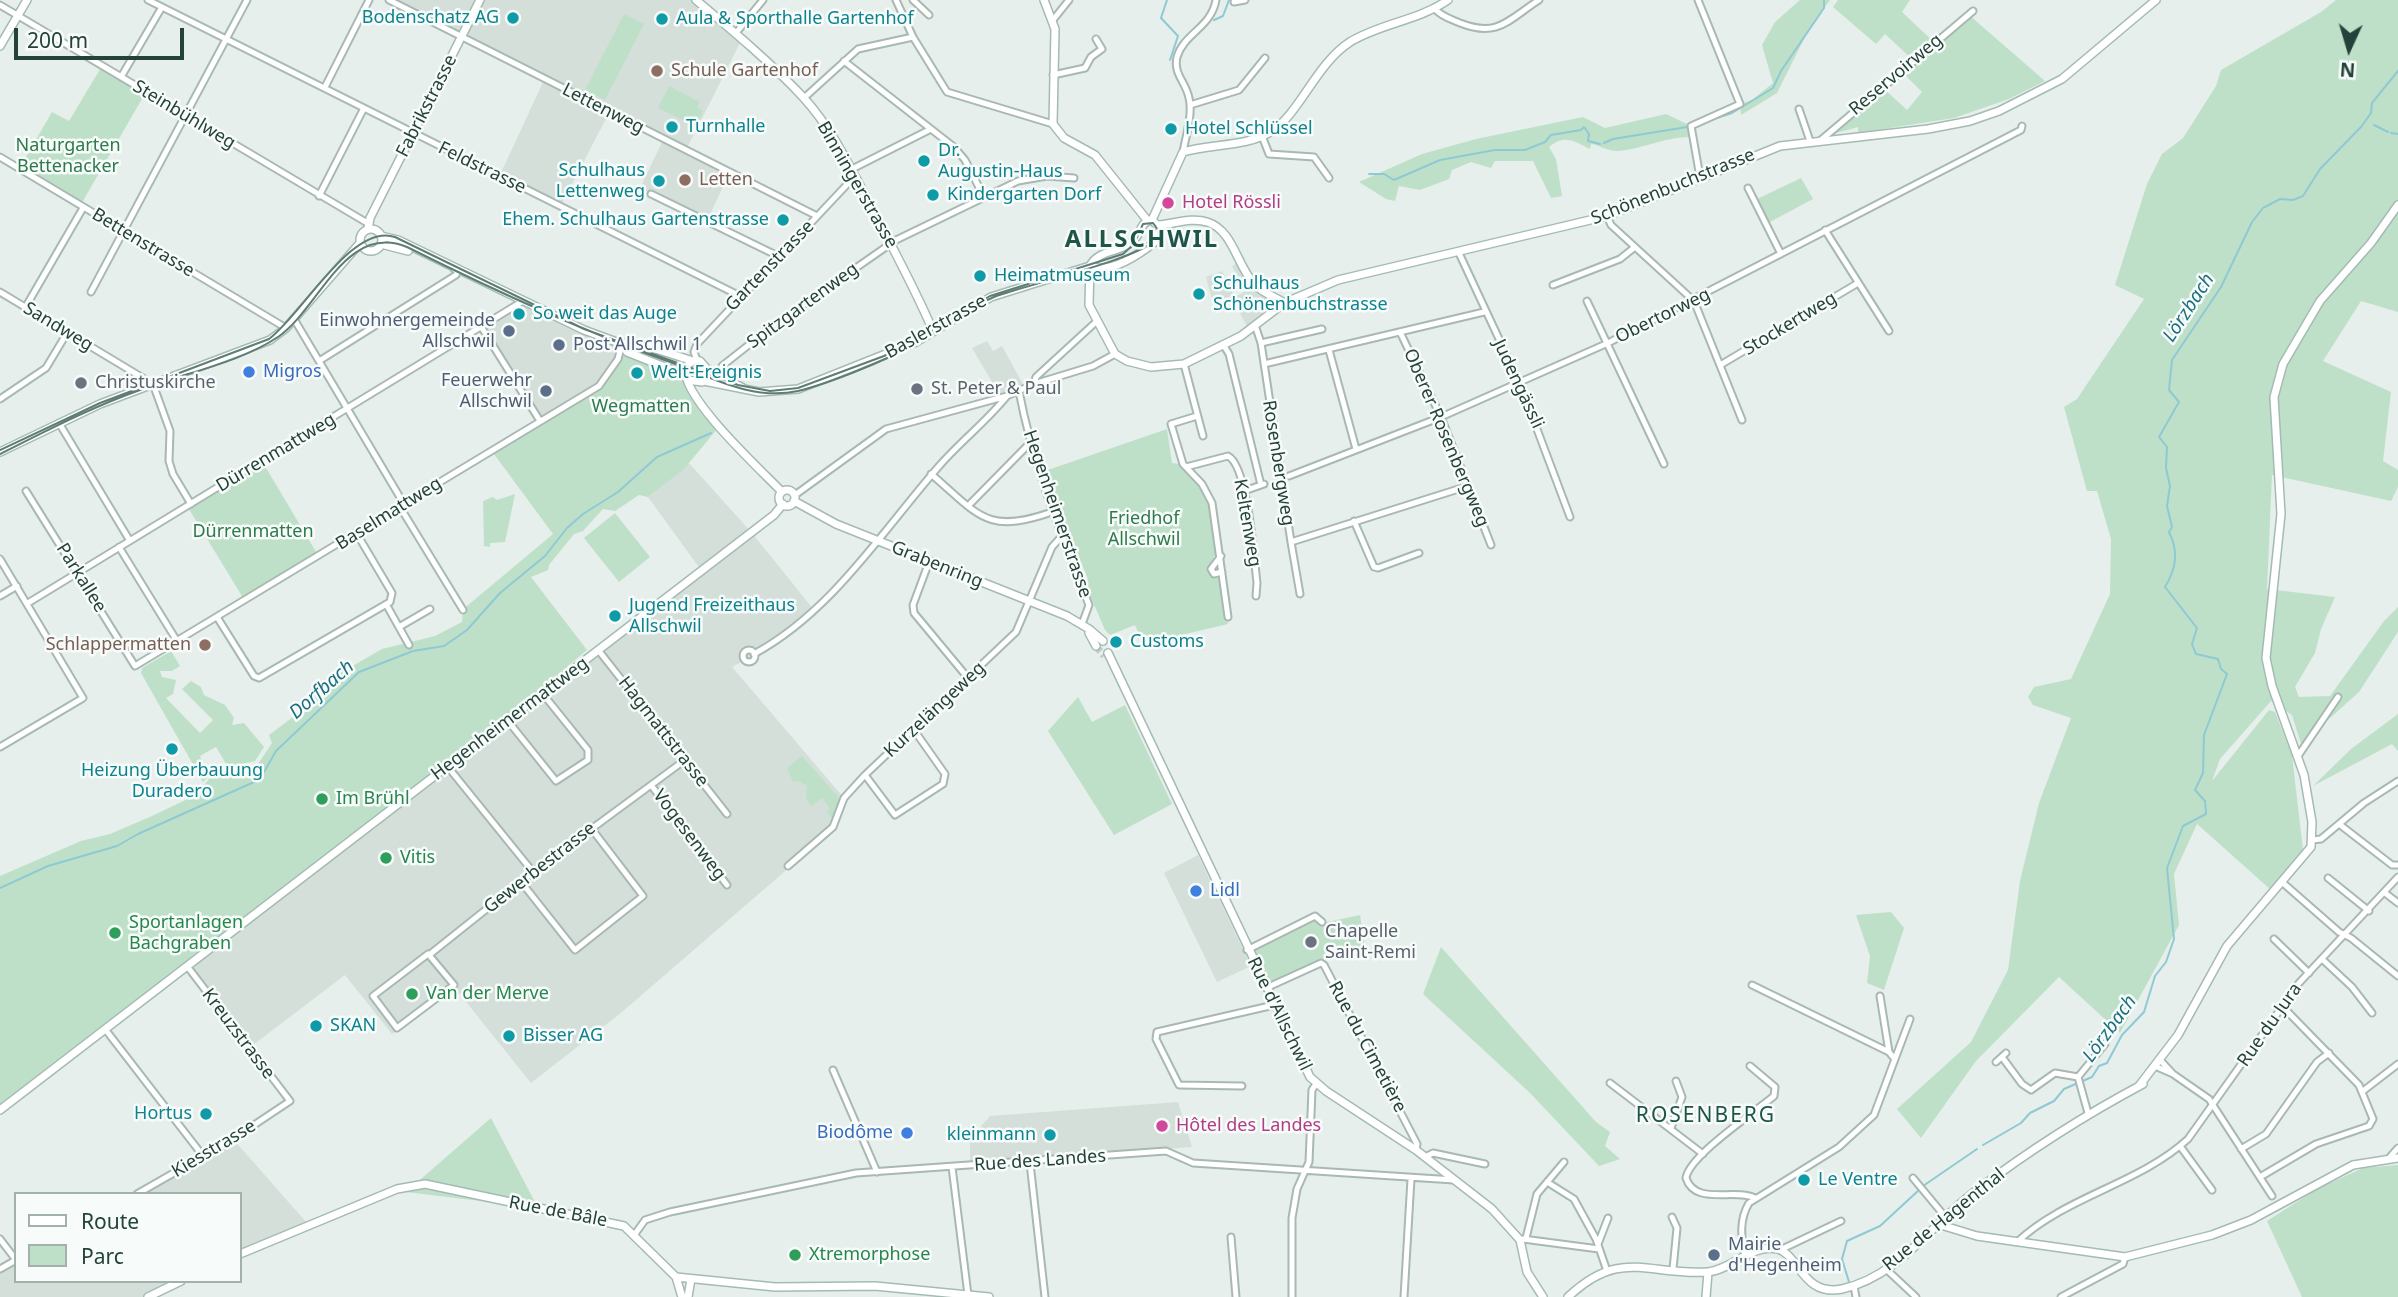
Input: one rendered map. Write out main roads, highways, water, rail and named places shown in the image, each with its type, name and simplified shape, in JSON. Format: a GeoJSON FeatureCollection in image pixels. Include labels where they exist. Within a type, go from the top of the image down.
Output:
{"type":"FeatureCollection","features":[{"type":"Feature","properties":{"kind":"waterway"},"geometry":{"type":"LineString","coordinates":[[1167,0],[1161,18],[1178,36],[1170,60]]}},
{"type":"Feature","properties":{"kind":"waterway"},"geometry":{"type":"LineString","coordinates":[[1214,20],[1223,16],[1229,0]]}},
{"type":"Feature","properties":{"kind":"waterway"},"geometry":{"type":"LineString","coordinates":[[1708,121],[1732,113],[1773,88],[1781,71],[1824,8],[1824,0]]}},
{"type":"Feature","properties":{"kind":"waterway","name":"Lörzbach"},"geometry":{"type":"LineString","coordinates":[[1983,1145],[2021,1123],[2030,1113],[2054,1101],[2064,1089],[2092,1077],[2099,1066],[2107,1063],[2122,1035],[2144,1012],[2155,976],[2166,962],[2174,939],[2167,868],[2183,826],[2206,814],[2205,801],[2195,790],[2203,773],[2204,735],[2227,674],[2221,669],[2218,659],[2196,654],[2192,644],[2197,628],[2165,587],[2172,574],[2175,553],[2169,532],[2172,527],[2167,506],[2170,486],[2166,468],[2167,447],[2159,437],[2179,402],[2169,390],[2172,360],[2221,287],[2252,222],[2263,208],[2280,199],[2293,200],[2303,196],[2320,169],[2361,127],[2371,113],[2372,103],[2398,71]]}},
{"type":"Feature","properties":{"kind":"waterway"},"geometry":{"type":"LineString","coordinates":[[2374,125],[2388,132]]}},
{"type":"Feature","properties":{"kind":"waterway"},"geometry":{"type":"LineString","coordinates":[[1369,174],[1384,174],[1394,180],[1440,160],[1495,150],[1525,150],[1545,142],[1551,135],[1581,130],[1584,127],[1589,134],[1588,141],[1600,144]]}},
{"type":"Feature","properties":{"kind":"waterway"},"geometry":{"type":"LineString","coordinates":[[1604,143],[1613,139],[1687,127]]}},
{"type":"Feature","properties":{"kind":"waterway"},"geometry":{"type":"LineString","coordinates":[[2391,133],[2398,134]]}},
{"type":"Feature","properties":{"kind":"waterway","name":"Dorfbach"},"geometry":{"type":"LineString","coordinates":[[0,888],[48,866],[117,846],[254,782],[264,772],[276,751],[359,672],[413,651],[444,646],[467,630],[500,593],[545,556],[567,528],[583,514],[618,492],[657,457],[711,433]]}},
{"type":"Feature","properties":{"kind":"waterway"},"geometry":{"type":"LineString","coordinates":[[1923,1186],[1977,1149]]}},
{"type":"Feature","properties":{"kind":"waterway"},"geometry":{"type":"LineString","coordinates":[[1849,1282],[1842,1259],[1847,1241],[1880,1226],[1919,1190]]}},
{"type":"Feature","properties":{"kind":"tunnel"},"geometry":{"type":"LineString","coordinates":[[1096,646],[1104,656]]}},
{"type":"Feature","properties":{"kind":"tram line"},"geometry":{"type":"LineString","coordinates":[[0,450],[100,403],[269,339],[345,256],[362,243],[379,236],[395,237],[584,329],[738,385],[770,391],[798,388],[884,356],[915,341],[990,296],[1123,254],[1134,244],[1143,224],[1153,223],[1158,230],[1158,238],[1129,255],[994,297],[890,357],[826,383],[781,393],[764,393],[732,386],[603,337],[570,323],[504,294],[407,247],[385,243],[367,246],[350,257],[335,272],[293,324],[263,346],[229,361],[104,404],[0,454]]}},
{"type":"Feature","properties":{"kind":"place","name":"Bodenschatz AG"},"geometry":{"type":"Point","coordinates":[513,18]}},
{"type":"Feature","properties":{"kind":"place","name":"Aula & Sporthalle Gartenhof"},"geometry":{"type":"Point","coordinates":[662,19]}},
{"type":"Feature","properties":{"kind":"place","name":"Schule Gartenhof"},"geometry":{"type":"Point","coordinates":[657,71]}},
{"type":"Feature","properties":{"kind":"place","name":"Turnhalle"},"geometry":{"type":"Point","coordinates":[672,127]}},
{"type":"Feature","properties":{"kind":"place","name":"Hotel Schlüssel"},"geometry":{"type":"Point","coordinates":[1171,129]}},
{"type":"Feature","properties":{"kind":"place","name":"Dr. Augustin-Haus"},"geometry":{"type":"Point","coordinates":[924,161]}},
{"type":"Feature","properties":{"kind":"place","name":"Letten"},"geometry":{"type":"Point","coordinates":[685,180]}},
{"type":"Feature","properties":{"kind":"place","name":"Schulhaus Lettenweg"},"geometry":{"type":"Point","coordinates":[659,181]}},
{"type":"Feature","properties":{"kind":"place","name":"Kindergarten Dorf"},"geometry":{"type":"Point","coordinates":[933,195]}},
{"type":"Feature","properties":{"kind":"place","name":"Hotel Rössli"},"geometry":{"type":"Point","coordinates":[1168,203]}},
{"type":"Feature","properties":{"kind":"place","name":"Ehem. Schulhaus Gartenstrasse"},"geometry":{"type":"Point","coordinates":[783,220]}},
{"type":"Feature","properties":{"kind":"place","name":"Heimatmuseum"},"geometry":{"type":"Point","coordinates":[980,276]}},
{"type":"Feature","properties":{"kind":"place","name":"Schulhaus Schönenbuchstrasse"},"geometry":{"type":"Point","coordinates":[1199,294]}},
{"type":"Feature","properties":{"kind":"place","name":"So weit das Auge"},"geometry":{"type":"Point","coordinates":[519,314]}},
{"type":"Feature","properties":{"kind":"place","name":"Einwohnergemeinde Allschwil"},"geometry":{"type":"Point","coordinates":[509,331]}},
{"type":"Feature","properties":{"kind":"place","name":"Post Allschwil 1"},"geometry":{"type":"Point","coordinates":[559,345]}},
{"type":"Feature","properties":{"kind":"place","name":"Migros"},"geometry":{"type":"Point","coordinates":[249,372]}},
{"type":"Feature","properties":{"kind":"place","name":"Welt-Ereignis"},"geometry":{"type":"Point","coordinates":[637,373]}},
{"type":"Feature","properties":{"kind":"place","name":"Christuskirche"},"geometry":{"type":"Point","coordinates":[81,383]}},
{"type":"Feature","properties":{"kind":"place","name":"St. Peter & Paul"},"geometry":{"type":"Point","coordinates":[917,389]}},
{"type":"Feature","properties":{"kind":"place","name":"Feuerwehr Allschwil"},"geometry":{"type":"Point","coordinates":[546,391]}},
{"type":"Feature","properties":{"kind":"place","name":"Jugend Freizeithaus Allschwil"},"geometry":{"type":"Point","coordinates":[615,616]}},
{"type":"Feature","properties":{"kind":"place","name":"Customs"},"geometry":{"type":"Point","coordinates":[1116,642]}},
{"type":"Feature","properties":{"kind":"place","name":"Schlappermatten"},"geometry":{"type":"Point","coordinates":[205,645]}},
{"type":"Feature","properties":{"kind":"place","name":"Heizung Überbauung Duradero"},"geometry":{"type":"Point","coordinates":[172,749]}},
{"type":"Feature","properties":{"kind":"place","name":"Im Brühl"},"geometry":{"type":"Point","coordinates":[322,799]}},
{"type":"Feature","properties":{"kind":"place","name":"Vitis"},"geometry":{"type":"Point","coordinates":[386,858]}},
{"type":"Feature","properties":{"kind":"place","name":"Lidl"},"geometry":{"type":"Point","coordinates":[1196,891]}},
{"type":"Feature","properties":{"kind":"place","name":"Sportanlagen Bachgraben"},"geometry":{"type":"Point","coordinates":[115,933]}},
{"type":"Feature","properties":{"kind":"place","name":"Chapelle Saint-Remi"},"geometry":{"type":"Point","coordinates":[1311,942]}},
{"type":"Feature","properties":{"kind":"place","name":"Van der Merve"},"geometry":{"type":"Point","coordinates":[412,994]}},
{"type":"Feature","properties":{"kind":"place","name":"SKAN"},"geometry":{"type":"Point","coordinates":[316,1026]}},
{"type":"Feature","properties":{"kind":"place","name":"Bisser AG"},"geometry":{"type":"Point","coordinates":[509,1036]}},
{"type":"Feature","properties":{"kind":"place","name":"Hortus"},"geometry":{"type":"Point","coordinates":[206,1114]}},
{"type":"Feature","properties":{"kind":"place","name":"Hôtel des Landes"},"geometry":{"type":"Point","coordinates":[1162,1126]}},
{"type":"Feature","properties":{"kind":"place","name":"Biodôme"},"geometry":{"type":"Point","coordinates":[907,1133]}},
{"type":"Feature","properties":{"kind":"place","name":"kleinmann"},"geometry":{"type":"Point","coordinates":[1050,1135]}},
{"type":"Feature","properties":{"kind":"place","name":"Le Ventre"},"geometry":{"type":"Point","coordinates":[1804,1180]}},
{"type":"Feature","properties":{"kind":"place","name":"Xtremorphose"},"geometry":{"type":"Point","coordinates":[795,1255]}},
{"type":"Feature","properties":{"kind":"place","name":"Mairie d'Hegenheim"},"geometry":{"type":"Point","coordinates":[1714,1255]}},
{"type":"Feature","properties":{"kind":"district","name":"ALLSCHWIL"},"geometry":{"type":"Point","coordinates":[1142,240]}},
{"type":"Feature","properties":{"kind":"district","name":"ROSENBERG"},"geometry":{"type":"Point","coordinates":[1706,1116]}},
{"type":"Feature","properties":{"kind":"park label","name":"Naturgarten Bettenacker"},"geometry":{"type":"Point","coordinates":[68,156]}},
{"type":"Feature","properties":{"kind":"park label","name":"Wegmatten"},"geometry":{"type":"Point","coordinates":[641,407]}},
{"type":"Feature","properties":{"kind":"park label","name":"Friedhof Allschwil"},"geometry":{"type":"Point","coordinates":[1144,529]}},
{"type":"Feature","properties":{"kind":"park label","name":"Dürrenmatten"},"geometry":{"type":"Point","coordinates":[253,532]}}]}
